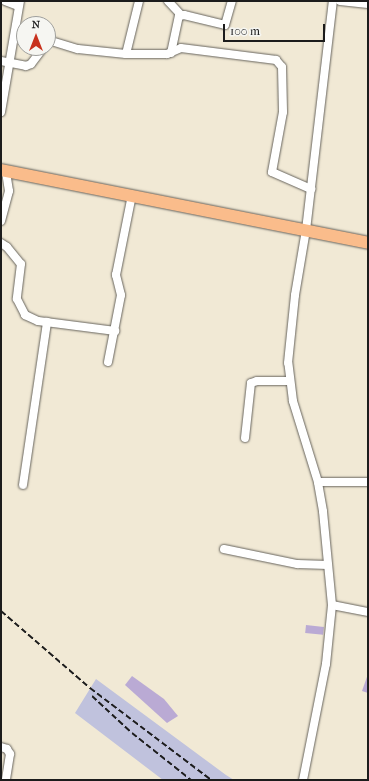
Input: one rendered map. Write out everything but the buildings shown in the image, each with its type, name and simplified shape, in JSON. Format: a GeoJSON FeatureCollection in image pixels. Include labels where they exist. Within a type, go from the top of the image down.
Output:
{"type":"FeatureCollection","features":[{"type":"Feature","properties":{"kind":"main road"},"geometry":{"type":"LineString","coordinates":[[4,171],[132,195],[368,243]]}},
{"type":"Feature","properties":{"kind":"street"},"geometry":{"type":"LineString","coordinates":[[1,112],[5,62],[19,3],[5,1]]}},
{"type":"Feature","properties":{"kind":"street"},"geometry":{"type":"LineString","coordinates":[[126,54],[139,1]]}},
{"type":"Feature","properties":{"kind":"street"},"geometry":{"type":"LineString","coordinates":[[168,1],[181,15],[223,26],[226,24],[232,1]]}},
{"type":"Feature","properties":{"kind":"street"},"geometry":{"type":"LineString","coordinates":[[304,780],[326,664],[332,605],[318,482],[310,463],[289,381],[294,295],[306,230],[333,1]]}},
{"type":"Feature","properties":{"kind":"street"},"geometry":{"type":"LineString","coordinates":[[340,1],[368,4]]}},
{"type":"Feature","properties":{"kind":"street"},"geometry":{"type":"LineString","coordinates":[[171,53],[178,19],[181,15]]}},
{"type":"Feature","properties":{"kind":"street"},"geometry":{"type":"LineString","coordinates":[[56,42],[78,49],[126,54],[171,53],[181,48],[280,63],[283,112],[272,172],[311,189]]}},
{"type":"Feature","properties":{"kind":"street"},"geometry":{"type":"LineString","coordinates":[[5,62],[32,64],[38,56]]}},
{"type":"Feature","properties":{"kind":"street"},"geometry":{"type":"LineString","coordinates":[[1,221],[9,191],[4,171]]}},
{"type":"Feature","properties":{"kind":"street"},"geometry":{"type":"LineString","coordinates":[[108,362],[121,295],[116,275],[132,195]]}},
{"type":"Feature","properties":{"kind":"street"},"geometry":{"type":"LineString","coordinates":[[1,243],[7,247],[21,264],[17,299],[25,315],[38,321],[115,331]]}},
{"type":"Feature","properties":{"kind":"street"},"geometry":{"type":"LineString","coordinates":[[23,485],[47,322]]}},
{"type":"Feature","properties":{"kind":"street"},"geometry":{"type":"LineString","coordinates":[[245,438],[251,383],[257,381],[289,381]]}},
{"type":"Feature","properties":{"kind":"street"},"geometry":{"type":"LineString","coordinates":[[318,482],[368,482]]}},
{"type":"Feature","properties":{"kind":"street"},"geometry":{"type":"LineString","coordinates":[[224,549],[297,564],[328,565]]}},
{"type":"Feature","properties":{"kind":"street"},"geometry":{"type":"LineString","coordinates":[[332,605],[368,612]]}},
{"type":"Feature","properties":{"kind":"street"},"geometry":{"type":"LineString","coordinates":[[307,780],[321,706],[320,695]]}},
{"type":"Feature","properties":{"kind":"street"},"geometry":{"type":"LineString","coordinates":[[1,747],[10,754],[6,780]]}},
{"type":"Feature","properties":{"kind":"shaded area"},"geometry":{"type":"Polygon","coordinates":[[[96,679],[234,780],[163,780],[75,713],[96,679]]]}},
{"type":"Feature","properties":{"kind":"railway"},"geometry":{"type":"LineString","coordinates":[[1,611],[90,688],[211,780]]}},
{"type":"Feature","properties":{"kind":"railway"},"geometry":{"type":"LineString","coordinates":[[92,696],[132,733],[191,780]]}}]}
